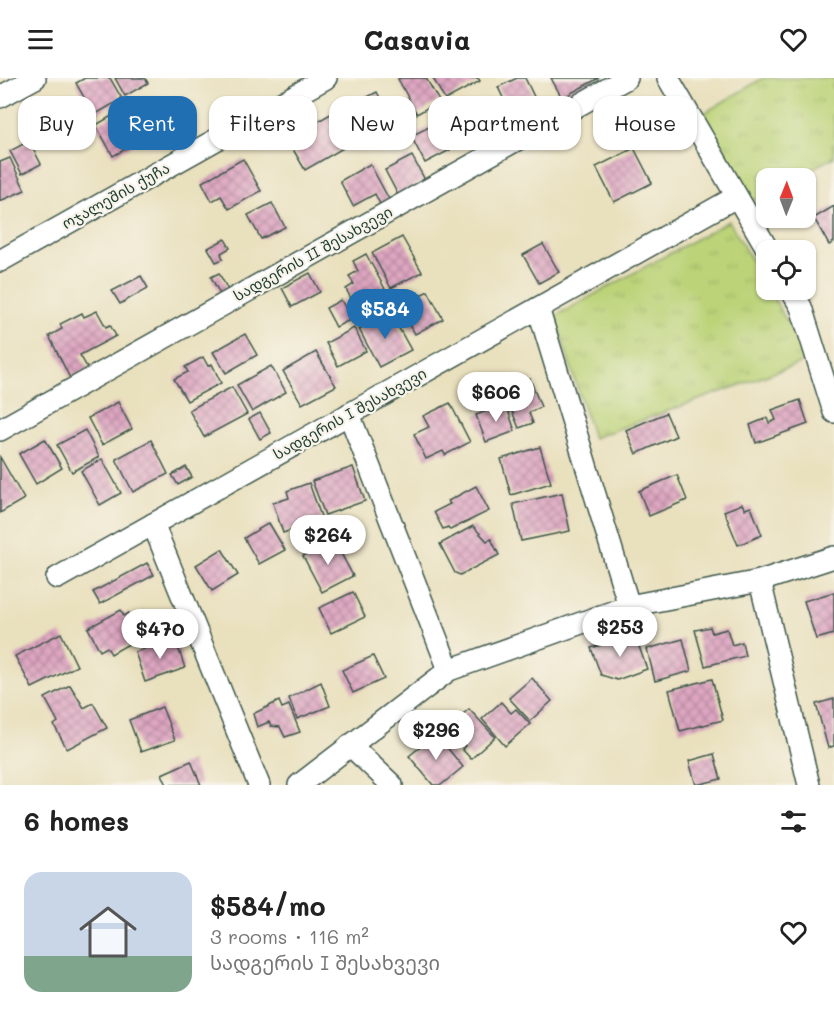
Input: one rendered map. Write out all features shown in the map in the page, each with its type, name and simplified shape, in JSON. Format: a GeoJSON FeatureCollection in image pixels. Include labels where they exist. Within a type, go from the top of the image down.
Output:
{"type":"FeatureCollection","features":[{"type":"Feature","properties":{"kind":"street"},"geometry":{"type":"LineString","coordinates":[[0,97],[35,78]]}},
{"type":"Feature","properties":{"kind":"street","name":"ოჯალეშის ქუჩა"},"geometry":{"type":"LineString","coordinates":[[0,261],[326,78]]}},
{"type":"Feature","properties":{"kind":"street","name":"სადგერის II შესახვევი"},"geometry":{"type":"LineString","coordinates":[[0,430],[627,78]]}},
{"type":"Feature","properties":{"kind":"street"},"geometry":{"type":"LineString","coordinates":[[668,78],[762,240]]}},
{"type":"Feature","properties":{"kind":"street","name":"სადგერის I შესახვევი"},"geometry":{"type":"LineString","coordinates":[[57,578],[736,197]]}},
{"type":"Feature","properties":{"kind":"street"},"geometry":{"type":"LineString","coordinates":[[797,300],[834,412]]}},
{"type":"Feature","properties":{"kind":"street"},"geometry":{"type":"LineString","coordinates":[[538,308],[629,606]]}},
{"type":"Feature","properties":{"kind":"street"},"geometry":{"type":"LineString","coordinates":[[350,414],[449,670]]}},
{"type":"Feature","properties":{"kind":"street"},"geometry":{"type":"LineString","coordinates":[[153,524],[259,785]]}},
{"type":"Feature","properties":{"kind":"street"},"geometry":{"type":"LineString","coordinates":[[299,785],[449,670],[629,606],[760,581],[834,557]]}},
{"type":"Feature","properties":{"kind":"street"},"geometry":{"type":"LineString","coordinates":[[760,581],[809,785]]}},
{"type":"Feature","properties":{"kind":"street"},"geometry":{"type":"LineString","coordinates":[[350,745],[392,785]]}},
{"type":"Feature","properties":{"kind":"green space"},"geometry":{"type":"Polygon","coordinates":[[[763,78],[834,78],[834,157],[814,168],[756,168],[756,199],[751,202],[701,115],[763,78]]]}},
{"type":"Feature","properties":{"kind":"green space"},"geometry":{"type":"Polygon","coordinates":[[[729,221],[756,268],[756,300],[774,300],[809,360],[593,438],[555,316],[729,221]]]}},
{"type":"Feature","properties":{"kind":"building"},"geometry":{"type":"Polygon","coordinates":[[[85,78],[110,78],[120,96],[108,96],[108,107],[96,114],[96,96],[83,96],[76,83],[85,78]]]}},
{"type":"Feature","properties":{"kind":"building"},"geometry":{"type":"Polygon","coordinates":[[[115,78],[145,78],[148,83],[125,96],[115,78]]]}},
{"type":"Feature","properties":{"kind":"building"},"geometry":{"type":"Polygon","coordinates":[[[426,78],[436,96],[428,96],[428,108],[417,114],[416,96],[407,96],[398,79],[426,78]]]}},
{"type":"Feature","properties":{"kind":"building"},"geometry":{"type":"Polygon","coordinates":[[[433,78],[478,78],[480,81],[452,96],[443,96],[433,78]]]}},
{"type":"Feature","properties":{"kind":"building"},"geometry":{"type":"Polygon","coordinates":[[[517,78],[525,78],[534,96],[502,96],[498,87],[517,78]]]}},
{"type":"Feature","properties":{"kind":"building"},"geometry":{"type":"Polygon","coordinates":[[[551,78],[599,78],[566,96],[561,96],[551,78]]]}},
{"type":"Feature","properties":{"kind":"building"},"geometry":{"type":"Polygon","coordinates":[[[329,115],[329,150],[340,150],[305,170],[293,150],[317,150],[317,122],[329,115]]]}},
{"type":"Feature","properties":{"kind":"building"},"geometry":{"type":"Polygon","coordinates":[[[108,118],[108,147],[96,125],[108,118]]]}},
{"type":"Feature","properties":{"kind":"building"},"geometry":{"type":"Polygon","coordinates":[[[428,128],[428,150],[450,150],[425,163],[416,146],[416,134],[428,128]]]}},
{"type":"Feature","properties":{"kind":"building"},"geometry":{"type":"Polygon","coordinates":[[[18,147],[18,150],[34,150],[41,164],[22,174],[10,151],[18,147]]]}},
{"type":"Feature","properties":{"kind":"building"},"geometry":{"type":"Polygon","coordinates":[[[110,150],[124,150],[113,156],[110,150]]]}},
{"type":"Feature","properties":{"kind":"building"},"geometry":{"type":"Polygon","coordinates":[[[630,150],[635,150],[652,183],[614,202],[596,167],[630,150]]]}},
{"type":"Feature","properties":{"kind":"building"},"geometry":{"type":"Polygon","coordinates":[[[412,156],[425,180],[398,195],[385,170],[412,156]]]}},
{"type":"Feature","properties":{"kind":"building"},"geometry":{"type":"Polygon","coordinates":[[[10,158],[25,190],[0,201],[0,162],[10,158]]]}},
{"type":"Feature","properties":{"kind":"building"},"geometry":{"type":"Polygon","coordinates":[[[243,159],[261,191],[229,209],[221,196],[212,201],[202,182],[243,159]]]}},
{"type":"Feature","properties":{"kind":"building"},"geometry":{"type":"Polygon","coordinates":[[[370,164],[391,203],[382,208],[375,194],[353,206],[340,181],[370,164]]]}},
{"type":"Feature","properties":{"kind":"building"},"geometry":{"type":"Polygon","coordinates":[[[272,203],[285,227],[261,239],[248,215],[272,203]]]}},
{"type":"Feature","properties":{"kind":"building"},"geometry":{"type":"Polygon","coordinates":[[[834,206],[834,242],[829,245],[816,222],[816,217],[834,206]]]}},
{"type":"Feature","properties":{"kind":"building"},"geometry":{"type":"Polygon","coordinates":[[[402,237],[422,272],[391,288],[372,253],[402,237]]]}},
{"type":"Feature","properties":{"kind":"building"},"geometry":{"type":"Polygon","coordinates":[[[225,239],[230,248],[221,253],[223,259],[216,262],[208,248],[225,239]]]}},
{"type":"Feature","properties":{"kind":"building"},"geometry":{"type":"Polygon","coordinates":[[[543,244],[559,272],[539,283],[523,255],[543,244]]]}},
{"type":"Feature","properties":{"kind":"building"},"geometry":{"type":"Polygon","coordinates":[[[366,254],[385,289],[355,306],[346,289],[354,284],[349,276],[358,271],[353,261],[366,254]]]}},
{"type":"Feature","properties":{"kind":"building"},"geometry":{"type":"Polygon","coordinates":[[[219,273],[230,294],[222,298],[211,277],[219,273]]]}},
{"type":"Feature","properties":{"kind":"building"},"geometry":{"type":"Polygon","coordinates":[[[310,273],[320,292],[292,307],[282,288],[310,273]]]}},
{"type":"Feature","properties":{"kind":"building"},"geometry":{"type":"Polygon","coordinates":[[[141,276],[148,288],[120,304],[112,291],[141,276]]]}},
{"type":"Feature","properties":{"kind":"building"},"geometry":{"type":"Polygon","coordinates":[[[428,291],[443,319],[415,334],[400,306],[428,291]]]}},
{"type":"Feature","properties":{"kind":"building"},"geometry":{"type":"Polygon","coordinates":[[[341,300],[352,319],[336,327],[326,308],[341,300]]]}},
{"type":"Feature","properties":{"kind":"building"},"geometry":{"type":"Polygon","coordinates":[[[97,311],[106,327],[110,325],[116,336],[80,355],[88,369],[70,378],[49,336],[62,329],[60,324],[82,313],[84,317],[97,311]]]}},
{"type":"Feature","properties":{"kind":"building"},"geometry":{"type":"Polygon","coordinates":[[[390,312],[411,350],[379,367],[359,329],[390,312]]]}},
{"type":"Feature","properties":{"kind":"building"},"geometry":{"type":"Polygon","coordinates":[[[354,328],[366,351],[338,366],[326,343],[354,328]]]}},
{"type":"Feature","properties":{"kind":"building"},"geometry":{"type":"Polygon","coordinates":[[[245,334],[257,355],[226,373],[213,352],[245,334]]]}},
{"type":"Feature","properties":{"kind":"building"},"geometry":{"type":"Polygon","coordinates":[[[316,352],[336,386],[302,404],[283,371],[316,352]]]}},
{"type":"Feature","properties":{"kind":"building"},"geometry":{"type":"Polygon","coordinates":[[[203,357],[208,366],[212,364],[221,383],[187,401],[174,379],[188,372],[185,367],[203,357]]]}},
{"type":"Feature","properties":{"kind":"building"},"geometry":{"type":"Polygon","coordinates":[[[271,366],[286,392],[252,412],[237,385],[271,366]]]}},
{"type":"Feature","properties":{"kind":"building"},"geometry":{"type":"Polygon","coordinates":[[[530,379],[541,407],[529,413],[533,423],[519,428],[503,390],[530,379]]]}},
{"type":"Feature","properties":{"kind":"building"},"geometry":{"type":"Polygon","coordinates":[[[232,387],[247,414],[204,437],[189,410],[232,387]]]}},
{"type":"Feature","properties":{"kind":"building"},"geometry":{"type":"Polygon","coordinates":[[[800,400],[808,424],[756,443],[750,425],[767,418],[769,423],[776,420],[772,410],[800,400]]]}},
{"type":"Feature","properties":{"kind":"building"},"geometry":{"type":"Polygon","coordinates":[[[118,402],[132,429],[102,445],[88,418],[118,402]]]}},
{"type":"Feature","properties":{"kind":"building"},"geometry":{"type":"Polygon","coordinates":[[[450,403],[470,442],[445,455],[443,451],[426,459],[414,434],[429,427],[423,416],[450,403]]]}},
{"type":"Feature","properties":{"kind":"building"},"geometry":{"type":"Polygon","coordinates":[[[506,404],[515,431],[486,442],[476,415],[506,404]]]}},
{"type":"Feature","properties":{"kind":"building"},"geometry":{"type":"Polygon","coordinates":[[[260,413],[271,433],[260,439],[249,419],[260,413]]]}},
{"type":"Feature","properties":{"kind":"building"},"geometry":{"type":"Polygon","coordinates":[[[666,413],[676,436],[636,454],[626,430],[666,413]]]}},
{"type":"Feature","properties":{"kind":"building"},"geometry":{"type":"Polygon","coordinates":[[[85,430],[99,457],[72,472],[57,445],[85,430]]]}},
{"type":"Feature","properties":{"kind":"building"},"geometry":{"type":"Polygon","coordinates":[[[45,439],[62,468],[36,484],[19,454],[45,439]]]}},
{"type":"Feature","properties":{"kind":"building"},"geometry":{"type":"Polygon","coordinates":[[[151,440],[168,474],[133,492],[116,459],[151,440]]]}},
{"type":"Feature","properties":{"kind":"building"},"geometry":{"type":"Polygon","coordinates":[[[540,447],[551,483],[511,495],[501,459],[540,447]]]}},
{"type":"Feature","properties":{"kind":"building"},"geometry":{"type":"Polygon","coordinates":[[[0,457],[24,499],[0,513],[0,457]]]}},
{"type":"Feature","properties":{"kind":"building"},"geometry":{"type":"Polygon","coordinates":[[[102,459],[121,493],[100,505],[81,471],[102,459]]]}},
{"type":"Feature","properties":{"kind":"building"},"geometry":{"type":"Polygon","coordinates":[[[186,467],[192,477],[178,485],[172,475],[186,467]]]}},
{"type":"Feature","properties":{"kind":"building"},"geometry":{"type":"Polygon","coordinates":[[[353,467],[365,501],[325,515],[312,481],[353,467]]]}},
{"type":"Feature","properties":{"kind":"building"},"geometry":{"type":"Polygon","coordinates":[[[677,475],[687,500],[649,516],[639,491],[677,475]]]}},
{"type":"Feature","properties":{"kind":"building"},"geometry":{"type":"Polygon","coordinates":[[[309,483],[322,519],[283,533],[273,503],[289,498],[287,491],[309,483]]]}},
{"type":"Feature","properties":{"kind":"building"},"geometry":{"type":"Polygon","coordinates":[[[476,486],[489,511],[450,530],[448,527],[443,529],[434,512],[450,504],[448,501],[476,486]]]}},
{"type":"Feature","properties":{"kind":"building"},"geometry":{"type":"Polygon","coordinates":[[[562,493],[570,531],[521,541],[513,504],[562,493]]]}},
{"type":"Feature","properties":{"kind":"building"},"geometry":{"type":"Polygon","coordinates":[[[742,504],[745,509],[751,507],[762,535],[738,545],[724,511],[742,504]]]}},
{"type":"Feature","properties":{"kind":"building"},"geometry":{"type":"Polygon","coordinates":[[[269,523],[285,550],[259,564],[244,538],[269,523]]]}},
{"type":"Feature","properties":{"kind":"building"},"geometry":{"type":"Polygon","coordinates":[[[473,526],[487,541],[491,539],[499,555],[460,575],[455,573],[440,544],[473,526]]]}},
{"type":"Feature","properties":{"kind":"building"},"geometry":{"type":"Polygon","coordinates":[[[334,540],[353,576],[322,592],[303,556],[334,540]]]}},
{"type":"Feature","properties":{"kind":"building"},"geometry":{"type":"Polygon","coordinates":[[[222,549],[238,575],[212,591],[196,565],[222,549]]]}},
{"type":"Feature","properties":{"kind":"building"},"geometry":{"type":"Polygon","coordinates":[[[147,563],[154,575],[100,604],[93,592],[147,563]]]}},
{"type":"Feature","properties":{"kind":"building"},"geometry":{"type":"Polygon","coordinates":[[[353,592],[365,617],[331,633],[319,608],[353,592]]]}},
{"type":"Feature","properties":{"kind":"building"},"geometry":{"type":"Polygon","coordinates":[[[834,592],[834,634],[816,639],[804,601],[834,592]]]}},
{"type":"Feature","properties":{"kind":"building"},"geometry":{"type":"Polygon","coordinates":[[[121,610],[124,616],[129,613],[134,622],[143,618],[150,632],[111,654],[107,647],[100,651],[88,628],[121,610]]]}},
{"type":"Feature","properties":{"kind":"building"},"geometry":{"type":"Polygon","coordinates":[[[710,627],[712,633],[727,629],[732,645],[742,642],[745,656],[705,666],[695,630],[710,627]]]}},
{"type":"Feature","properties":{"kind":"building"},"geometry":{"type":"Polygon","coordinates":[[[61,633],[77,666],[32,688],[15,656],[61,633]]]}},
{"type":"Feature","properties":{"kind":"building"},"geometry":{"type":"Polygon","coordinates":[[[635,635],[647,669],[617,680],[601,675],[591,648],[635,635]]]}},
{"type":"Feature","properties":{"kind":"building"},"geometry":{"type":"Polygon","coordinates":[[[175,638],[185,668],[145,682],[135,652],[175,638]]]}},
{"type":"Feature","properties":{"kind":"building"},"geometry":{"type":"Polygon","coordinates":[[[683,639],[691,671],[655,681],[647,649],[683,639]]]}},
{"type":"Feature","properties":{"kind":"building"},"geometry":{"type":"Polygon","coordinates":[[[373,656],[384,679],[353,693],[342,670],[373,656]]]}},
{"type":"Feature","properties":{"kind":"building"},"geometry":{"type":"Polygon","coordinates":[[[532,678],[552,701],[530,721],[509,698],[532,678]]]}},
{"type":"Feature","properties":{"kind":"building"},"geometry":{"type":"Polygon","coordinates":[[[712,679],[723,720],[680,731],[669,690],[712,679]]]}},
{"type":"Feature","properties":{"kind":"building"},"geometry":{"type":"Polygon","coordinates":[[[321,682],[330,706],[297,719],[289,698],[321,682]]]}},
{"type":"Feature","properties":{"kind":"building"},"geometry":{"type":"Polygon","coordinates":[[[70,685],[84,708],[93,703],[107,728],[67,749],[54,725],[58,722],[45,698],[70,685]]]}},
{"type":"Feature","properties":{"kind":"building"},"geometry":{"type":"Polygon","coordinates":[[[834,699],[834,746],[828,748],[816,704],[834,699]]]}},
{"type":"Feature","properties":{"kind":"building"},"geometry":{"type":"Polygon","coordinates":[[[279,701],[282,708],[289,705],[300,732],[285,737],[280,727],[271,726],[269,722],[257,727],[253,714],[279,701]]]}},
{"type":"Feature","properties":{"kind":"building"},"geometry":{"type":"Polygon","coordinates":[[[501,702],[511,713],[516,709],[530,724],[505,746],[482,719],[501,702]]]}},
{"type":"Feature","properties":{"kind":"building"},"geometry":{"type":"Polygon","coordinates":[[[162,707],[175,740],[141,752],[129,720],[162,707]]]}},
{"type":"Feature","properties":{"kind":"building"},"geometry":{"type":"Polygon","coordinates":[[[469,709],[495,737],[471,759],[462,749],[465,746],[448,727],[469,709]]]}},
{"type":"Feature","properties":{"kind":"building"},"geometry":{"type":"Polygon","coordinates":[[[436,734],[463,767],[441,785],[433,785],[409,756],[436,734]]]}},
{"type":"Feature","properties":{"kind":"building"},"geometry":{"type":"Polygon","coordinates":[[[714,754],[721,779],[696,785],[689,761],[714,754]]]}},
{"type":"Feature","properties":{"kind":"building"},"geometry":{"type":"Polygon","coordinates":[[[191,761],[201,785],[167,785],[162,774],[191,761]]]}}]}
